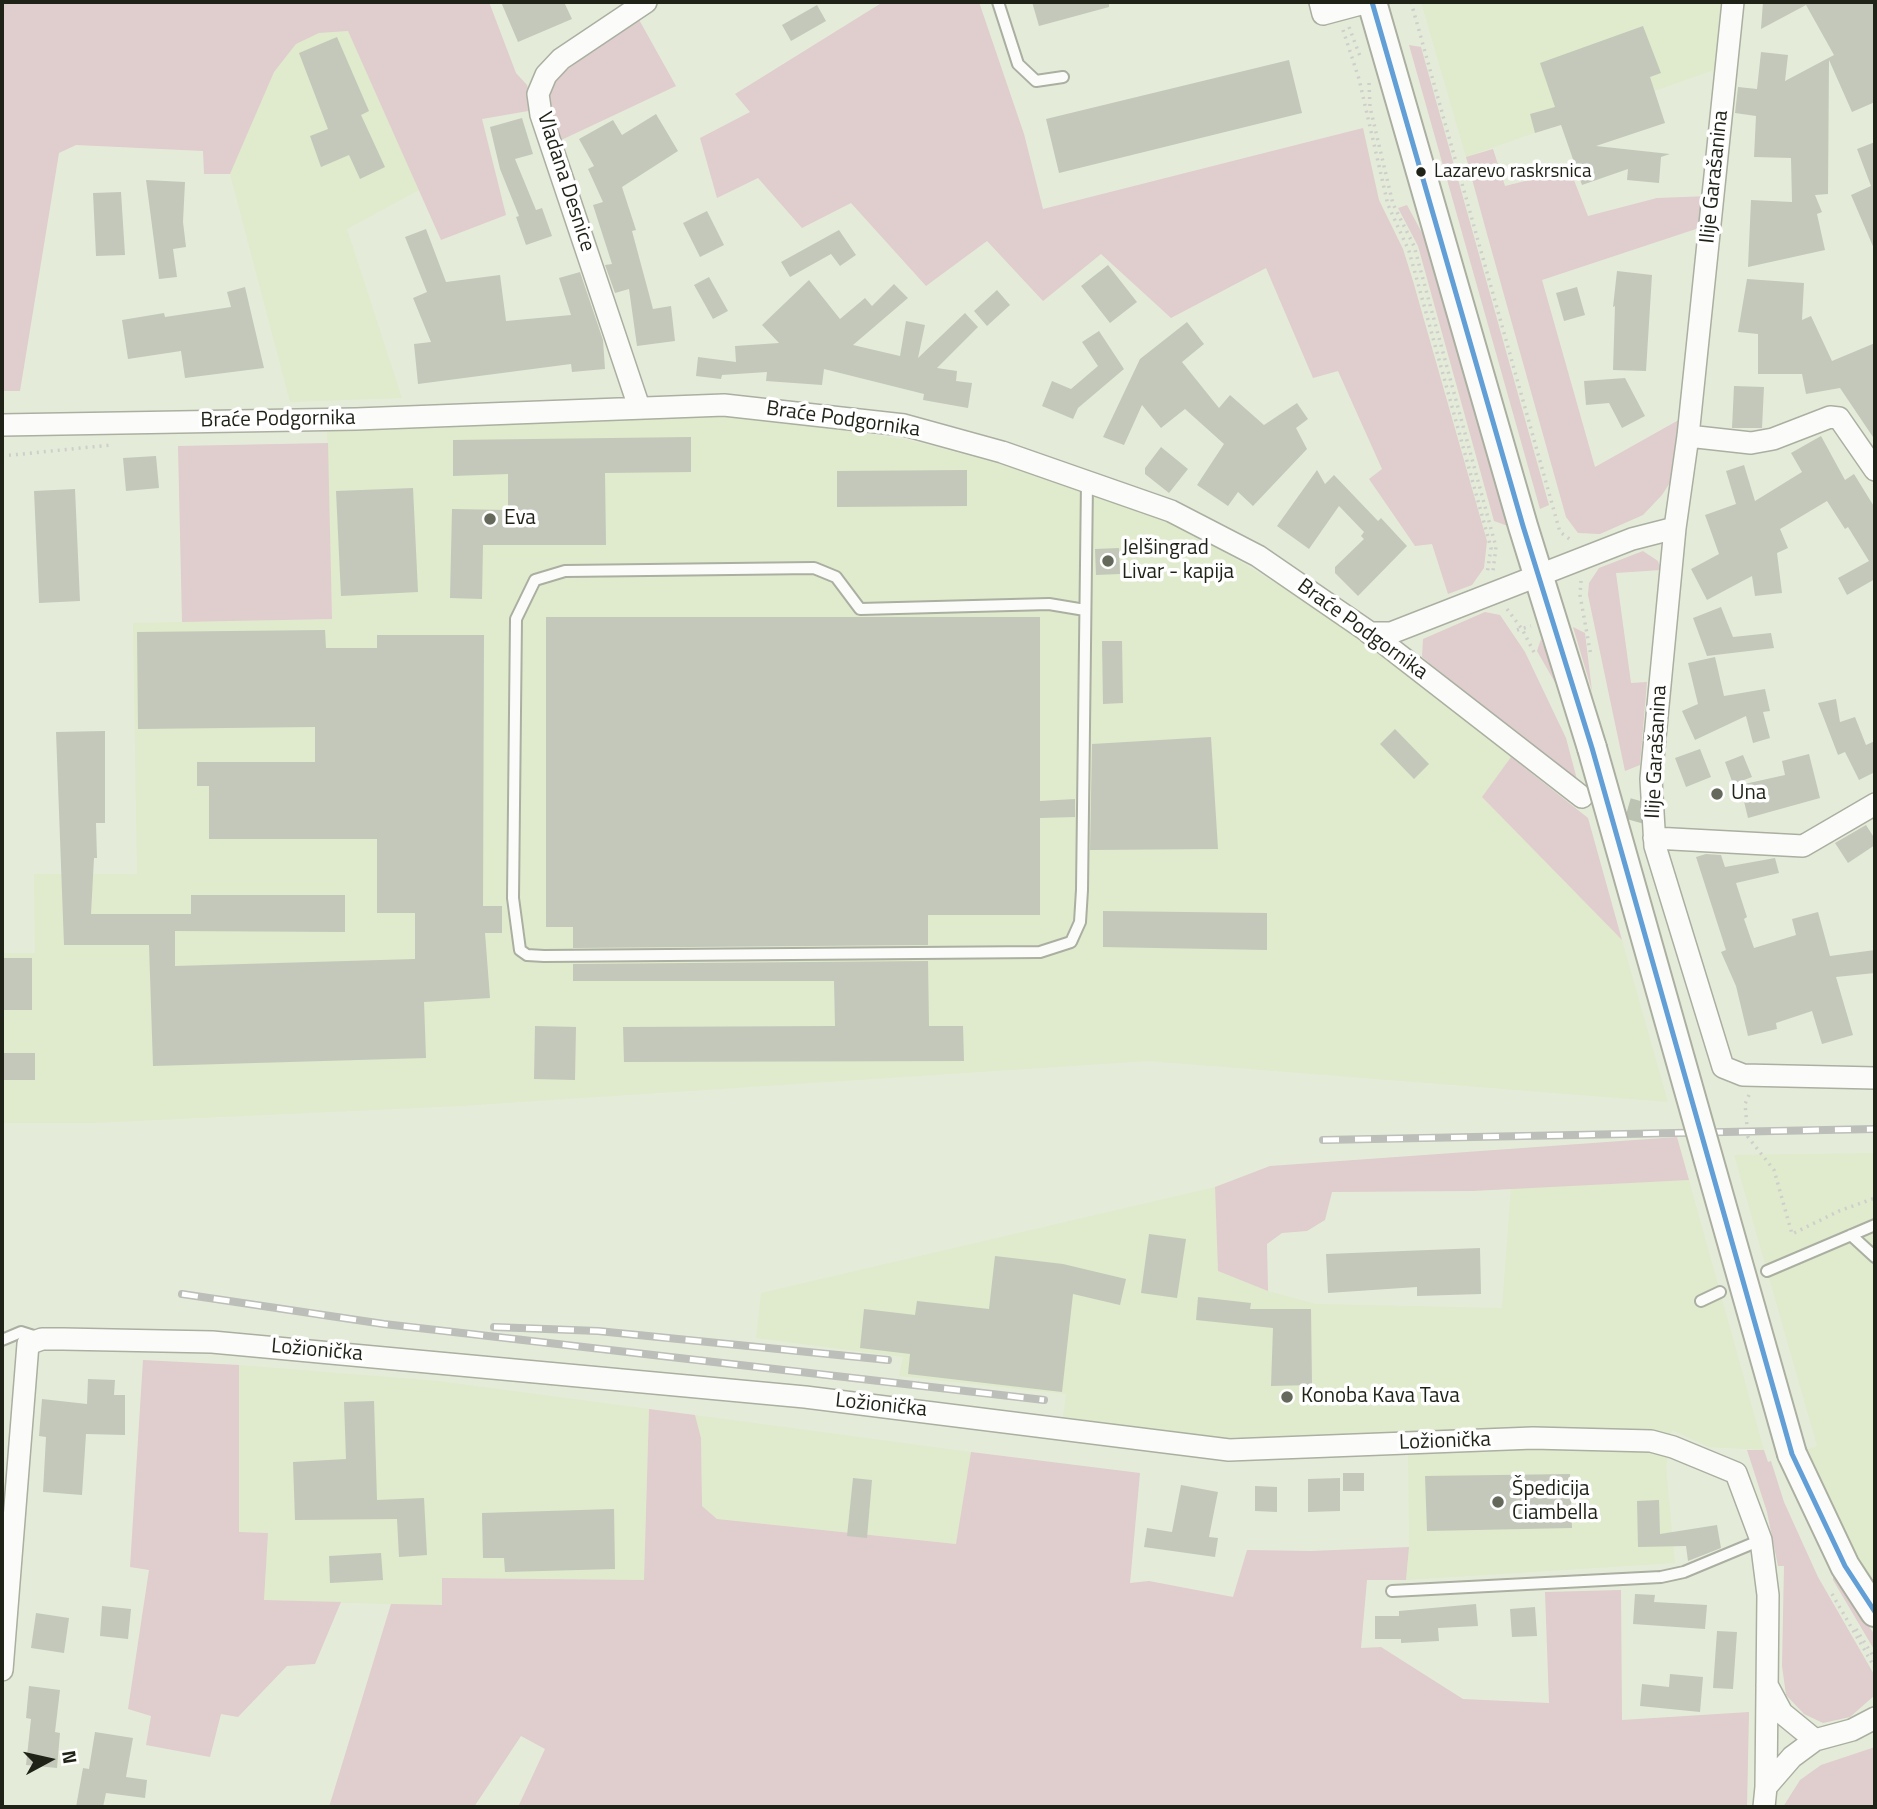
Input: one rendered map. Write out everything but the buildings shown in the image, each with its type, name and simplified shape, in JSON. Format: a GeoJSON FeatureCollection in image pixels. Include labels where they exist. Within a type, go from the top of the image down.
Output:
{"type":"FeatureCollection","features":[{"type":"Feature","properties":{"kind":"street","name":"Vladana Desnice"},"geometry":{"type":"LineString","coordinates":[[639,407],[541,115],[538,94],[546,75],[561,59],[646,2]]}},
{"type":"Feature","properties":{"kind":"street"},"geometry":{"type":"LineString","coordinates":[[1331,9],[1370,2],[1592,748],[1792,1454],[1844,1566],[1875,1612]]}},
{"type":"Feature","properties":{"kind":"street","name":"Ilije Garašanina"},"geometry":{"type":"LineString","coordinates":[[1733,2],[1688,436],[1675,528],[1651,779],[1657,861],[1719,1060],[1728,1071],[1749,1076]]}},
{"type":"Feature","properties":{"kind":"street","name":"Braće Podgornika"},"geometry":{"type":"LineString","coordinates":[[2,425],[356,419],[724,405],[904,425],[1002,452],[1171,511],[1258,556],[1369,633],[1582,797]]}},
{"type":"Feature","properties":{"kind":"street"},"geometry":{"type":"LineString","coordinates":[[1688,436],[1751,443],[1773,439],[1830,417],[1839,418],[1875,470]]}},
{"type":"Feature","properties":{"kind":"street"},"geometry":{"type":"LineString","coordinates":[[1369,633],[1391,633],[1632,538],[1675,528]]}},
{"type":"Feature","properties":{"kind":"street"},"geometry":{"type":"LineString","coordinates":[[1654,838],[1803,846],[1875,804]]}},
{"type":"Feature","properties":{"kind":"street"},"geometry":{"type":"LineString","coordinates":[[1749,1076],[1875,1078]]}},
{"type":"Feature","properties":{"kind":"street"},"geometry":{"type":"LineString","coordinates":[[2,1671],[6,1572],[28,1344],[42,1339]]}},
{"type":"Feature","properties":{"kind":"street","name":"Ložionička"},"geometry":{"type":"LineString","coordinates":[[42,1339],[212,1342],[283,1348],[844,1402],[1229,1450],[1533,1438],[1651,1441],[1736,1473],[1761,1540],[1768,1595],[1765,1797]]}},
{"type":"Feature","properties":{"kind":"street"},"geometry":{"type":"LineString","coordinates":[[1765,1681],[1782,1713],[1815,1740]]}},
{"type":"Feature","properties":{"kind":"street"},"geometry":{"type":"LineString","coordinates":[[1765,1797],[1792,1757],[1815,1740],[1852,1730],[1875,1718]]}},
{"type":"Feature","properties":{"kind":"lane"},"geometry":{"type":"LineString","coordinates":[[998,2],[1018,64],[1036,81],[1063,77]]}},
{"type":"Feature","properties":{"kind":"lane"},"geometry":{"type":"LineString","coordinates":[[1085,610],[1049,604],[860,609],[836,577],[814,568],[565,571],[535,580],[516,619],[513,898],[520,950],[527,955],[544,956],[1040,952],[1071,942],[1080,922],[1082,890],[1087,482]]}},
{"type":"Feature","properties":{"kind":"lane"},"geometry":{"type":"LineString","coordinates":[[1767,1271],[1875,1225]]}},
{"type":"Feature","properties":{"kind":"lane"},"geometry":{"type":"LineString","coordinates":[[1851,1235],[1875,1256]]}},
{"type":"Feature","properties":{"kind":"lane"},"geometry":{"type":"LineString","coordinates":[[1701,1301],[1720,1292]]}},
{"type":"Feature","properties":{"kind":"lane"},"geometry":{"type":"LineString","coordinates":[[2,1340],[21,1332],[42,1339]]}},
{"type":"Feature","properties":{"kind":"lane"},"geometry":{"type":"LineString","coordinates":[[1392,1591],[1661,1577],[1684,1572],[1761,1540]]}},
{"type":"Feature","properties":{"kind":"path"},"geometry":{"type":"LineString","coordinates":[[1411,2],[1560,532],[1573,541],[1579,560],[1582,574],[1580,595],[1591,659]]}},
{"type":"Feature","properties":{"kind":"path"},"geometry":{"type":"LineString","coordinates":[[1331,9],[1363,63]]}},
{"type":"Feature","properties":{"kind":"path"},"geometry":{"type":"LineString","coordinates":[[1331,9],[1359,79],[1388,205],[1409,251],[1491,548],[1486,573],[1494,592],[1522,629],[1540,664]]}},
{"type":"Feature","properties":{"kind":"path"},"geometry":{"type":"LineString","coordinates":[[1367,73],[1370,107],[1393,204],[1414,246],[1496,547],[1492,574],[1494,592]]}},
{"type":"Feature","properties":{"kind":"path"},"geometry":{"type":"LineString","coordinates":[[2,456],[118,444]]}},
{"type":"Feature","properties":{"kind":"path"},"geometry":{"type":"LineString","coordinates":[[1749,1076],[1750,1092],[1745,1104],[1748,1137],[1774,1170],[1792,1234],[1839,1211],[1875,1198]]}},
{"type":"Feature","properties":{"kind":"shaded area"},"geometry":{"type":"Polygon","coordinates":[[[2,2],[489,2],[516,73],[527,85],[534,110],[482,119],[506,215],[441,240],[348,31],[319,33],[296,44],[274,72],[230,174],[204,174],[203,151],[76,145],[59,153],[20,391],[2,391],[2,2]]]}},
{"type":"Feature","properties":{"kind":"shaded area"},"geometry":{"type":"Polygon","coordinates":[[[883,2],[979,2],[1024,134],[1043,209],[1363,128],[1379,200],[1403,249],[1487,541],[1484,568],[1472,585],[1448,594],[1432,544],[1415,546],[1369,479],[1382,469],[1338,371],[1313,378],[1266,268],[1171,318],[1101,254],[1043,301],[987,241],[926,286],[851,203],[802,228],[758,178],[717,198],[700,138],[750,112],[735,94],[883,2]]]}},
{"type":"Feature","properties":{"kind":"shaded area"},"geometry":{"type":"Polygon","coordinates":[[[1421,2],[1721,2],[1714,70],[1466,157],[1421,2]]]}},
{"type":"Feature","properties":{"kind":"shaded area"},"geometry":{"type":"Polygon","coordinates":[[[637,16],[676,86],[557,142],[549,108],[549,90],[554,80],[637,16]]]}},
{"type":"Feature","properties":{"kind":"shaded area"},"geometry":{"type":"Polygon","coordinates":[[[348,31],[419,190],[347,229],[402,398],[290,402],[230,174],[274,72],[296,44],[319,33],[348,31]]]}},
{"type":"Feature","properties":{"kind":"shaded area"},"geometry":{"type":"Polygon","coordinates":[[[1409,45],[1421,47],[1549,505],[1540,509],[1409,45]]]}},
{"type":"Feature","properties":{"kind":"shaded area"},"geometry":{"type":"Polygon","coordinates":[[[1493,149],[1505,186],[1570,170],[1588,216],[1657,198],[1709,196],[1705,226],[1542,280],[1595,467],[1684,417],[1671,481],[1662,495],[1643,515],[1600,534],[1578,533],[1566,517],[1487,234],[1466,157],[1493,149]]]}},
{"type":"Feature","properties":{"kind":"shaded area"},"geometry":{"type":"Polygon","coordinates":[[[1407,205],[1427,242],[1508,526],[1494,521],[1418,246],[1398,208],[1407,205]]]}},
{"type":"Feature","properties":{"kind":"shaded area"},"geometry":{"type":"Polygon","coordinates":[[[710,415],[800,422],[912,441],[997,463],[1086,491],[1140,509],[1207,542],[1324,612],[1511,757],[1482,797],[1622,940],[1668,1102],[1148,1061],[460,1106],[92,1123],[2,1123],[2,953],[35,953],[34,874],[137,874],[133,623],[332,619],[327,428],[710,415]]]}},
{"type":"Feature","properties":{"kind":"shaded area"},"geometry":{"type":"Polygon","coordinates":[[[328,443],[332,619],[182,622],[178,446],[328,443]]]}},
{"type":"Feature","properties":{"kind":"shaded area"},"geometry":{"type":"Polygon","coordinates":[[[1643,551],[1658,561],[1661,570],[1616,573],[1631,683],[1647,682],[1640,765],[1625,771],[1588,595],[1589,583],[1599,568],[1643,551]]]}},
{"type":"Feature","properties":{"kind":"shaded area"},"geometry":{"type":"Polygon","coordinates":[[[1485,612],[1500,615],[1525,652],[1566,738],[1579,787],[1422,657],[1423,639],[1485,612]]]}},
{"type":"Feature","properties":{"kind":"shaded area"},"geometry":{"type":"Polygon","coordinates":[[[1573,627],[1585,633],[1592,691],[1573,627]]]}},
{"type":"Feature","properties":{"kind":"shaded area"},"geometry":{"type":"Polygon","coordinates":[[[1541,639],[1565,700],[1537,651],[1541,639]]]}},
{"type":"Feature","properties":{"kind":"shaded area"},"geometry":{"type":"Polygon","coordinates":[[[1511,757],[1588,818],[1622,940],[1482,797],[1511,757]]]}},
{"type":"Feature","properties":{"kind":"shaded area"},"geometry":{"type":"Polygon","coordinates":[[[1677,1137],[1689,1180],[1472,1191],[1332,1192],[1325,1220],[1307,1231],[1282,1233],[1267,1244],[1268,1291],[1218,1271],[1215,1187],[1270,1166],[1677,1137]]]}},
{"type":"Feature","properties":{"kind":"shaded area"},"geometry":{"type":"Polygon","coordinates":[[[1875,1153],[1875,1587],[1830,1507],[1804,1451],[1817,1446],[1734,1155],[1875,1153]]]}},
{"type":"Feature","properties":{"kind":"shaded area"},"geometry":{"type":"Polygon","coordinates":[[[1689,1180],[1764,1450],[1709,1447],[1672,1430],[1666,1467],[1675,1563],[1406,1580],[1409,1547],[1408,1435],[1216,1438],[1063,1417],[1066,1394],[899,1376],[903,1357],[756,1338],[761,1293],[1215,1187],[1218,1271],[1268,1291],[1316,1304],[1502,1308],[1511,1187],[1689,1180]]]}},
{"type":"Feature","properties":{"kind":"shaded area"},"geometry":{"type":"Polygon","coordinates":[[[143,1360],[239,1365],[239,1532],[268,1533],[264,1600],[341,1602],[315,1664],[287,1666],[238,1717],[221,1714],[210,1757],[146,1745],[151,1716],[128,1709],[149,1570],[130,1567],[143,1360]]]}},
{"type":"Feature","properties":{"kind":"shaded area"},"geometry":{"type":"Polygon","coordinates":[[[239,1365],[438,1381],[649,1409],[644,1580],[443,1578],[443,1606],[264,1600],[268,1533],[239,1532],[239,1365]]]}},
{"type":"Feature","properties":{"kind":"shaded area"},"geometry":{"type":"Polygon","coordinates":[[[649,1409],[695,1415],[701,1438],[702,1506],[717,1519],[956,1544],[971,1452],[1140,1473],[1130,1583],[1149,1581],[1233,1597],[1247,1550],[1311,1551],[1409,1547],[1406,1580],[1367,1580],[1361,1648],[1381,1647],[1463,1699],[1549,1703],[1545,1592],[1621,1590],[1622,1720],[1749,1712],[1747,1807],[518,1807],[545,1749],[521,1736],[474,1807],[329,1807],[391,1604],[442,1605],[442,1578],[644,1580],[649,1409]]]}},
{"type":"Feature","properties":{"kind":"shaded area"},"geometry":{"type":"Polygon","coordinates":[[[695,1415],[971,1452],[957,1544],[717,1519],[702,1506],[701,1438],[695,1415]]]}},
{"type":"Feature","properties":{"kind":"shaded area"},"geometry":{"type":"Polygon","coordinates":[[[1747,1450],[1764,1450],[1768,1462],[1771,1461],[1784,1502],[1818,1577],[1875,1676],[1875,1695],[1850,1717],[1823,1723],[1804,1714],[1786,1695],[1782,1666],[1784,1566],[1778,1566],[1767,1512],[1747,1450]]]}},
{"type":"Feature","properties":{"kind":"shaded area"},"geometry":{"type":"Polygon","coordinates":[[[1833,1575],[1875,1635],[1875,1651],[1833,1580],[1833,1575]]]}},
{"type":"Feature","properties":{"kind":"shaded area"},"geometry":{"type":"Polygon","coordinates":[[[1875,1747],[1875,1807],[1783,1807],[1800,1780],[1821,1765],[1875,1747]]]}},
{"type":"Feature","properties":{"kind":"tunnel"},"geometry":{"type":"LineString","coordinates":[[1598,800],[1651,815]]}},
{"type":"Feature","properties":{"kind":"railway"},"geometry":{"type":"LineString","coordinates":[[1323,1140],[1875,1129]]}},
{"type":"Feature","properties":{"kind":"railway"},"geometry":{"type":"LineString","coordinates":[[182,1294],[384,1324],[1044,1400]]}},
{"type":"Feature","properties":{"kind":"railway"},"geometry":{"type":"LineString","coordinates":[[494,1327],[598,1331],[888,1360]]}},
{"type":"Feature","properties":{"kind":"transit line"},"geometry":{"type":"LineString","coordinates":[[1372,2],[1523,526],[1592,748],[1792,1454],[1845,1566],[1875,1612]]}},
{"type":"Feature","properties":{"kind":"place","name":"Lazarevo raskrsnica"},"geometry":{"type":"Point","coordinates":[1421,172]}},
{"type":"Feature","properties":{"kind":"place","name":"Eva"},"geometry":{"type":"Point","coordinates":[490,519]}},
{"type":"Feature","properties":{"kind":"place","name":"Jelšingrad Livar - kapija"},"geometry":{"type":"Point","coordinates":[1108,561]}},
{"type":"Feature","properties":{"kind":"place","name":"Una"},"geometry":{"type":"Point","coordinates":[1717,794]}},
{"type":"Feature","properties":{"kind":"place","name":"Konoba Kava Tava"},"geometry":{"type":"Point","coordinates":[1287,1397]}},
{"type":"Feature","properties":{"kind":"place","name":"Špedicija Ciambella"},"geometry":{"type":"Point","coordinates":[1498,1502]}}]}
